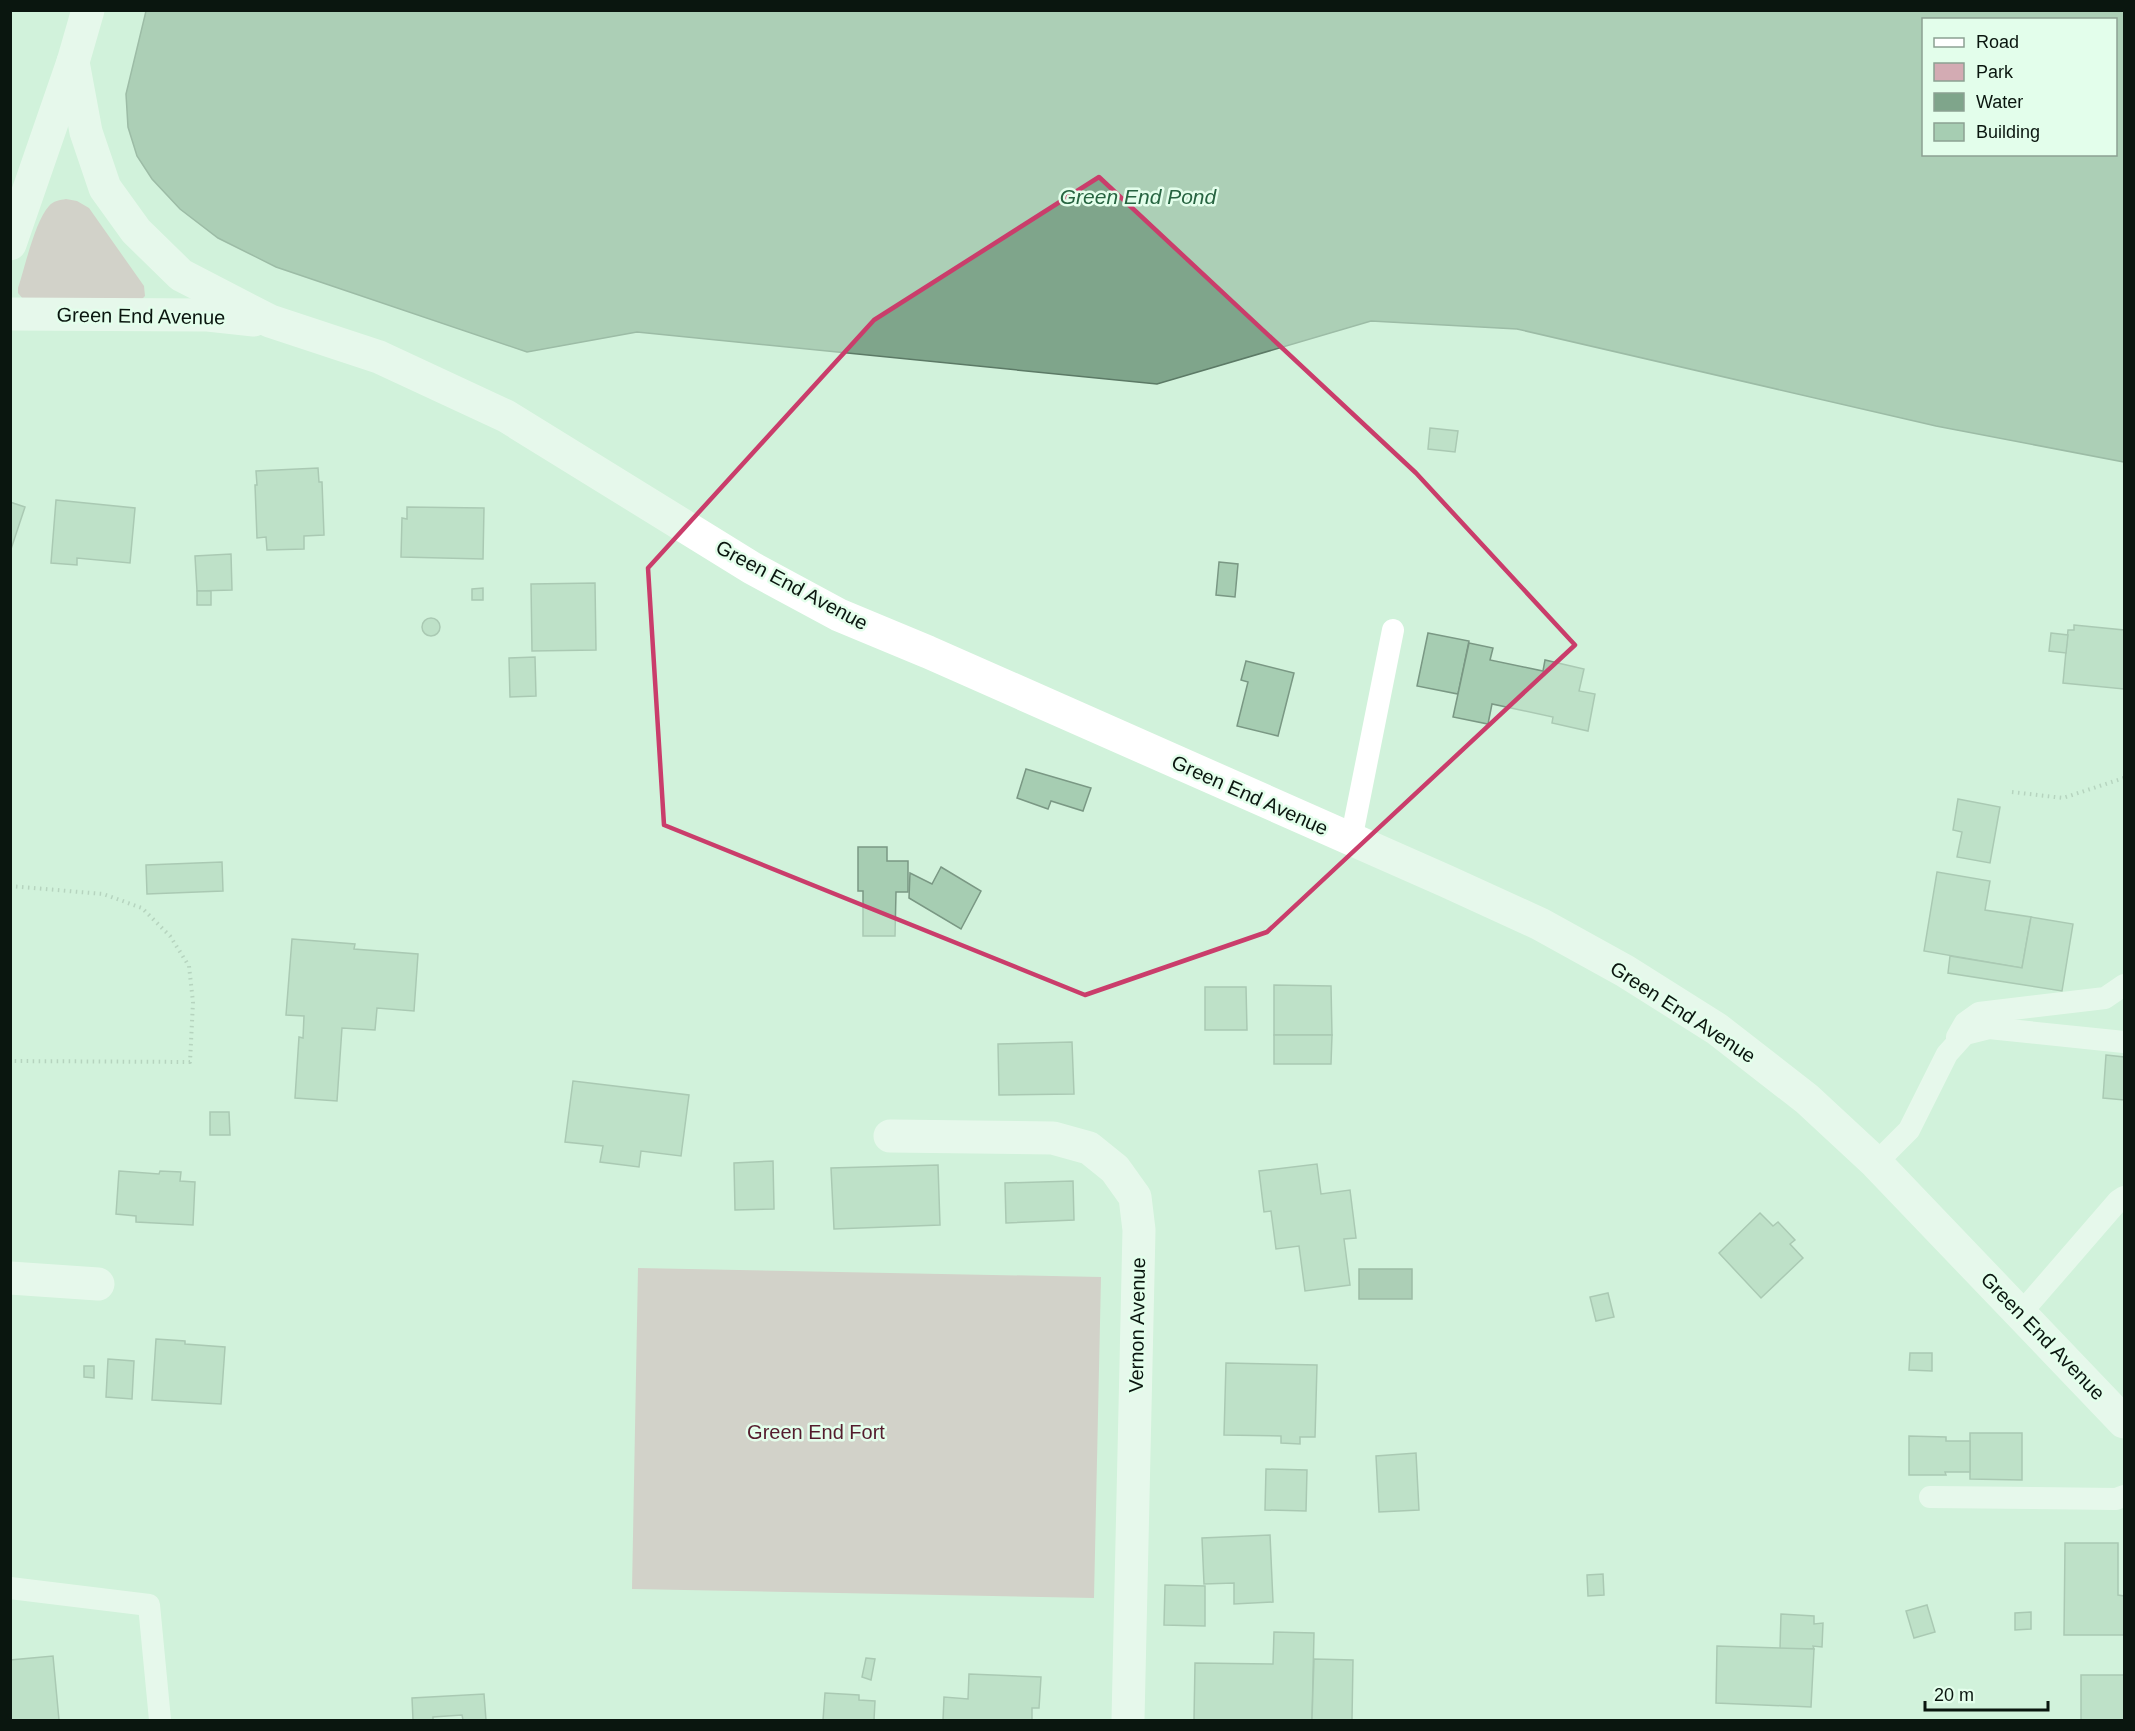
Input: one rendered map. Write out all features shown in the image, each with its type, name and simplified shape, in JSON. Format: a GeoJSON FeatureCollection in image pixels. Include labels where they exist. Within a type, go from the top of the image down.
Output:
{"type":"FeatureCollection","features":[{"type":"Feature","properties":{"kind":"street","name":"Green End Avenue"},"geometry":{"type":"LineString","coordinates":[[10,244],[73,62],[88,10]]}},
{"type":"Feature","properties":{"kind":"street","name":"Green End Avenue"},"geometry":{"type":"LineString","coordinates":[[73,62],[86,132],[105,188],[136,231],[181,275],[270,321],[379,357],[506,416],[752,568],[839,615],[939,657],[1540,924],[1625,971],[1717,1029],[1807,1099],[1876,1163],[2124,1422]]}},
{"type":"Feature","properties":{"kind":"street","name":"Green End Avenue"},"geometry":{"type":"LineString","coordinates":[[10,314],[208,315],[270,321]]}},
{"type":"Feature","properties":{"kind":"street","name":"Vernon Avenue"},"geometry":{"type":"LineString","coordinates":[[890,1136],[1053,1138],[1089,1148],[1115,1169],[1135,1197],[1139,1230],[1128,1720]]}},
{"type":"Feature","properties":{"kind":"street"},"geometry":{"type":"LineString","coordinates":[[10,1278],[98,1284]]}},
{"type":"Feature","properties":{"kind":"lane"},"geometry":{"type":"LineString","coordinates":[[1351,840],[1393,630]]}},
{"type":"Feature","properties":{"kind":"lane"},"geometry":{"type":"LineString","coordinates":[[1876,1163],[1909,1130],[1965,1023],[1979,1013],[2105,998],[2124,986]]}},
{"type":"Feature","properties":{"kind":"lane"},"geometry":{"type":"LineString","coordinates":[[1947,1054],[1965,1034],[1989,1028],[2124,1042]]}},
{"type":"Feature","properties":{"kind":"lane"},"geometry":{"type":"LineString","coordinates":[[2021,1313],[2118,1201],[2124,1197]]}},
{"type":"Feature","properties":{"kind":"lane"},"geometry":{"type":"LineString","coordinates":[[1930,1497],[2116,1499],[2124,1496]]}},
{"type":"Feature","properties":{"kind":"lane"},"geometry":{"type":"LineString","coordinates":[[10,1588],[149,1605],[160,1720]]}},
{"type":"Feature","properties":{"kind":"path"},"geometry":{"type":"LineString","coordinates":[[2012,792],[2063,798],[2124,778]]}},
{"type":"Feature","properties":{"kind":"path"},"geometry":{"type":"LineString","coordinates":[[10,886],[103,894],[142,908],[170,936],[189,966],[193,1002],[190,1062],[10,1061]]}},
{"type":"Feature","properties":{"kind":"highlighted area"},"geometry":{"type":"Polygon","coordinates":[[[1099,177],[1416,473],[1575,645],[1267,932],[1085,995],[664,825],[648,568],[874,320],[1099,177]]]}},
{"type":"Feature","properties":{"kind":"green space"},"geometry":{"type":"Polygon","coordinates":[[[66,199],[77,201],[89,208],[144,286],[145,296],[140,301],[23,299],[18,293],[39,222],[52,203],[66,199]]]}},
{"type":"Feature","properties":{"kind":"green space","name":"Green End Fort"},"geometry":{"type":"Polygon","coordinates":[[[638,1268],[1101,1277],[1094,1598],[632,1589],[638,1268]]]}},
{"type":"Feature","properties":{"kind":"water","name":"Green End Pond"},"geometry":{"type":"Polygon","coordinates":[[[146,11],[2124,11],[2124,462],[1936,426],[1517,329],[1371,321],[1157,384],[637,332],[527,352],[276,267],[218,238],[180,209],[152,179],[137,156],[128,127],[126,94],[146,11]]]}},
{"type":"Feature","properties":{"kind":"water"},"geometry":{"type":"Polygon","coordinates":[[[1359,1269],[1412,1269],[1412,1299],[1359,1299],[1359,1269]]]}},
{"type":"Feature","properties":{"kind":"building"},"geometry":{"type":"Polygon","coordinates":[[[1430,428],[1458,431],[1455,452],[1428,449],[1430,428]]]}},
{"type":"Feature","properties":{"kind":"building"},"geometry":{"type":"Polygon","coordinates":[[[318,468],[319,482],[322,482],[324,535],[304,536],[304,549],[267,550],[266,537],[257,538],[256,471],[318,468]]]}},
{"type":"Feature","properties":{"kind":"building"},"geometry":{"type":"Polygon","coordinates":[[[56,500],[135,508],[130,563],[77,558],[77,565],[51,563],[56,500]]]}},
{"type":"Feature","properties":{"kind":"building"},"geometry":{"type":"Polygon","coordinates":[[[10,502],[25,507],[10,552],[10,502]]]}},
{"type":"Feature","properties":{"kind":"building"},"geometry":{"type":"Polygon","coordinates":[[[407,507],[484,508],[483,559],[401,557],[402,518],[407,519],[407,507]]]}},
{"type":"Feature","properties":{"kind":"building"},"geometry":{"type":"Polygon","coordinates":[[[231,554],[232,590],[197,591],[195,556],[231,554]]]}},
{"type":"Feature","properties":{"kind":"building"},"geometry":{"type":"Polygon","coordinates":[[[1219,562],[1238,564],[1235,597],[1216,595],[1219,562]]]}},
{"type":"Feature","properties":{"kind":"building"},"geometry":{"type":"Polygon","coordinates":[[[595,583],[596,650],[532,651],[531,584],[595,583]]]}},
{"type":"Feature","properties":{"kind":"building"},"geometry":{"type":"Polygon","coordinates":[[[483,588],[483,600],[472,600],[472,589],[483,588]]]}},
{"type":"Feature","properties":{"kind":"building"},"geometry":{"type":"Polygon","coordinates":[[[197,591],[211,591],[211,605],[197,605],[197,591]]]}},
{"type":"Feature","properties":{"kind":"building"},"geometry":{"type":"Polygon","coordinates":[[[431,618],[437,621],[440,627],[437,633],[431,636],[425,633],[422,627],[425,621],[431,618]]]}},
{"type":"Feature","properties":{"kind":"building"},"geometry":{"type":"Polygon","coordinates":[[[2074,625],[2124,630],[2124,689],[2063,683],[2068,630],[2074,630],[2074,625]]]}},
{"type":"Feature","properties":{"kind":"building"},"geometry":{"type":"Polygon","coordinates":[[[1428,633],[1469,641],[1458,694],[1417,686],[1428,633]]]}},
{"type":"Feature","properties":{"kind":"building"},"geometry":{"type":"Polygon","coordinates":[[[2051,633],[2068,635],[2066,653],[2049,651],[2051,633]]]}},
{"type":"Feature","properties":{"kind":"building"},"geometry":{"type":"Polygon","coordinates":[[[1469,643],[1493,648],[1490,660],[1543,671],[1545,660],[1584,669],[1579,691],[1595,694],[1588,731],[1552,723],[1553,717],[1492,704],[1488,724],[1453,717],[1469,643]]]}},
{"type":"Feature","properties":{"kind":"building"},"geometry":{"type":"Polygon","coordinates":[[[535,657],[536,696],[510,697],[509,658],[535,657]]]}},
{"type":"Feature","properties":{"kind":"building"},"geometry":{"type":"Polygon","coordinates":[[[1246,661],[1294,673],[1278,736],[1237,726],[1248,682],[1241,680],[1246,661]]]}},
{"type":"Feature","properties":{"kind":"building"},"geometry":{"type":"Polygon","coordinates":[[[1026,769],[1091,788],[1083,811],[1051,801],[1048,809],[1017,798],[1026,769]]]}},
{"type":"Feature","properties":{"kind":"building"},"geometry":{"type":"Polygon","coordinates":[[[1958,799],[2000,807],[1990,863],[1957,857],[1962,832],[1953,830],[1958,799]]]}},
{"type":"Feature","properties":{"kind":"building"},"geometry":{"type":"Polygon","coordinates":[[[858,847],[887,847],[887,861],[908,861],[908,892],[896,892],[895,936],[863,936],[863,891],[858,891],[858,847]]]}},
{"type":"Feature","properties":{"kind":"building"},"geometry":{"type":"Polygon","coordinates":[[[222,862],[223,891],[147,894],[146,865],[222,862]]]}},
{"type":"Feature","properties":{"kind":"building"},"geometry":{"type":"Polygon","coordinates":[[[941,867],[981,891],[961,929],[909,898],[910,873],[932,884],[941,867]]]}},
{"type":"Feature","properties":{"kind":"building"},"geometry":{"type":"Polygon","coordinates":[[[1937,872],[1990,881],[1985,910],[2031,917],[2022,968],[1924,951],[1937,872]]]}},
{"type":"Feature","properties":{"kind":"building"},"geometry":{"type":"Polygon","coordinates":[[[2031,917],[2073,924],[2062,991],[1948,973],[1950,956],[2022,968],[2031,917]]]}},
{"type":"Feature","properties":{"kind":"building"},"geometry":{"type":"Polygon","coordinates":[[[292,939],[355,944],[354,949],[418,954],[414,1011],[377,1008],[375,1030],[342,1028],[337,1101],[295,1098],[299,1037],[303,1038],[304,1016],[286,1015],[292,939]]]}},
{"type":"Feature","properties":{"kind":"building"},"geometry":{"type":"Polygon","coordinates":[[[1274,985],[1331,986],[1332,1035],[1274,1035],[1274,985]]]}},
{"type":"Feature","properties":{"kind":"building"},"geometry":{"type":"Polygon","coordinates":[[[1205,987],[1246,987],[1247,1030],[1205,1030],[1205,987]]]}},
{"type":"Feature","properties":{"kind":"building"},"geometry":{"type":"Polygon","coordinates":[[[1274,1035],[1332,1035],[1331,1064],[1274,1064],[1274,1035]]]}},
{"type":"Feature","properties":{"kind":"building"},"geometry":{"type":"Polygon","coordinates":[[[1072,1042],[1074,1094],[999,1095],[998,1044],[1072,1042]]]}},
{"type":"Feature","properties":{"kind":"building"},"geometry":{"type":"Polygon","coordinates":[[[2106,1055],[2124,1057],[2124,1100],[2103,1098],[2106,1055]]]}},
{"type":"Feature","properties":{"kind":"building"},"geometry":{"type":"Polygon","coordinates":[[[573,1081],[689,1095],[681,1156],[641,1151],[639,1167],[600,1162],[603,1146],[565,1142],[573,1081]]]}},
{"type":"Feature","properties":{"kind":"building"},"geometry":{"type":"Polygon","coordinates":[[[210,1112],[229,1112],[230,1135],[210,1135],[210,1112]]]}},
{"type":"Feature","properties":{"kind":"building"},"geometry":{"type":"Polygon","coordinates":[[[773,1161],[774,1209],[735,1210],[734,1163],[773,1161]]]}},
{"type":"Feature","properties":{"kind":"building"},"geometry":{"type":"Polygon","coordinates":[[[1317,1164],[1321,1194],[1350,1190],[1356,1238],[1344,1239],[1350,1285],[1305,1291],[1299,1246],[1276,1249],[1271,1211],[1264,1212],[1259,1171],[1317,1164]]]}},
{"type":"Feature","properties":{"kind":"building"},"geometry":{"type":"Polygon","coordinates":[[[938,1165],[940,1225],[834,1229],[831,1168],[938,1165]]]}},
{"type":"Feature","properties":{"kind":"building"},"geometry":{"type":"Polygon","coordinates":[[[119,1171],[159,1174],[160,1171],[181,1172],[180,1181],[195,1182],[193,1225],[136,1222],[136,1216],[116,1214],[119,1171]]]}},
{"type":"Feature","properties":{"kind":"building"},"geometry":{"type":"Polygon","coordinates":[[[1073,1181],[1074,1220],[1006,1223],[1005,1183],[1073,1181]]]}},
{"type":"Feature","properties":{"kind":"building"},"geometry":{"type":"Polygon","coordinates":[[[1760,1213],[1773,1226],[1778,1222],[1795,1240],[1790,1244],[1803,1258],[1761,1298],[1719,1253],[1760,1213]]]}},
{"type":"Feature","properties":{"kind":"building"},"geometry":{"type":"Polygon","coordinates":[[[1608,1293],[1614,1317],[1596,1321],[1590,1297],[1608,1293]]]}},
{"type":"Feature","properties":{"kind":"building"},"geometry":{"type":"Polygon","coordinates":[[[156,1339],[225,1347],[221,1404],[152,1400],[156,1339]]]}},
{"type":"Feature","properties":{"kind":"building"},"geometry":{"type":"Polygon","coordinates":[[[1910,1353],[1932,1353],[1932,1371],[1909,1370],[1910,1353]]]}},
{"type":"Feature","properties":{"kind":"building"},"geometry":{"type":"Polygon","coordinates":[[[108,1359],[134,1361],[132,1399],[106,1397],[108,1359]]]}},
{"type":"Feature","properties":{"kind":"building"},"geometry":{"type":"Polygon","coordinates":[[[1226,1363],[1317,1365],[1315,1437],[1300,1437],[1300,1444],[1281,1443],[1281,1436],[1224,1435],[1226,1363]]]}},
{"type":"Feature","properties":{"kind":"building"},"geometry":{"type":"Polygon","coordinates":[[[84,1366],[94,1366],[94,1378],[84,1377],[84,1366]]]}},
{"type":"Feature","properties":{"kind":"building"},"geometry":{"type":"Polygon","coordinates":[[[1970,1433],[2022,1433],[2022,1480],[1970,1479],[1970,1433]]]}},
{"type":"Feature","properties":{"kind":"building"},"geometry":{"type":"Polygon","coordinates":[[[1909,1436],[1946,1437],[1946,1441],[1970,1441],[1970,1472],[1945,1472],[1946,1475],[1909,1475],[1909,1436]]]}},
{"type":"Feature","properties":{"kind":"building"},"geometry":{"type":"Polygon","coordinates":[[[1416,1453],[1419,1510],[1379,1512],[1376,1456],[1416,1453]]]}},
{"type":"Feature","properties":{"kind":"building"},"geometry":{"type":"Polygon","coordinates":[[[1266,1469],[1307,1470],[1306,1511],[1265,1510],[1266,1469]]]}},
{"type":"Feature","properties":{"kind":"building"},"geometry":{"type":"Polygon","coordinates":[[[1270,1535],[1273,1602],[1234,1604],[1234,1583],[1204,1584],[1202,1538],[1270,1535]]]}},
{"type":"Feature","properties":{"kind":"building"},"geometry":{"type":"Polygon","coordinates":[[[2065,1543],[2118,1543],[2118,1595],[2124,1596],[2124,1635],[2064,1635],[2065,1543]]]}},
{"type":"Feature","properties":{"kind":"building"},"geometry":{"type":"Polygon","coordinates":[[[1603,1574],[1604,1595],[1588,1596],[1587,1575],[1603,1574]]]}},
{"type":"Feature","properties":{"kind":"building"},"geometry":{"type":"Polygon","coordinates":[[[1165,1585],[1205,1586],[1205,1626],[1164,1625],[1165,1585]]]}},
{"type":"Feature","properties":{"kind":"building"},"geometry":{"type":"Polygon","coordinates":[[[1927,1605],[1935,1632],[1914,1638],[1906,1611],[1927,1605]]]}},
{"type":"Feature","properties":{"kind":"building"},"geometry":{"type":"Polygon","coordinates":[[[2031,1612],[2031,1629],[2015,1630],[2015,1613],[2031,1612]]]}},
{"type":"Feature","properties":{"kind":"building"},"geometry":{"type":"Polygon","coordinates":[[[1781,1614],[1814,1616],[1814,1624],[1823,1623],[1822,1647],[1780,1649],[1781,1614]]]}},
{"type":"Feature","properties":{"kind":"building"},"geometry":{"type":"Polygon","coordinates":[[[1274,1632],[1314,1633],[1312,1720],[1194,1720],[1195,1663],[1273,1664],[1274,1632]]]}},
{"type":"Feature","properties":{"kind":"building"},"geometry":{"type":"Polygon","coordinates":[[[1717,1646],[1814,1649],[1811,1707],[1716,1703],[1717,1646]]]}},
{"type":"Feature","properties":{"kind":"building"},"geometry":{"type":"Polygon","coordinates":[[[53,1656],[59,1720],[10,1720],[10,1660],[53,1656]]]}},
{"type":"Feature","properties":{"kind":"building"},"geometry":{"type":"Polygon","coordinates":[[[866,1658],[875,1659],[871,1680],[862,1677],[866,1658]]]}},
{"type":"Feature","properties":{"kind":"building"},"geometry":{"type":"Polygon","coordinates":[[[1314,1659],[1353,1660],[1352,1720],[1312,1720],[1314,1659]]]}},
{"type":"Feature","properties":{"kind":"building"},"geometry":{"type":"Polygon","coordinates":[[[969,1674],[1041,1677],[1039,1708],[1032,1708],[1032,1720],[943,1720],[944,1697],[968,1699],[969,1674]]]}},
{"type":"Feature","properties":{"kind":"building"},"geometry":{"type":"Polygon","coordinates":[[[2081,1675],[2124,1675],[2124,1720],[2081,1720],[2081,1675]]]}},
{"type":"Feature","properties":{"kind":"building"},"geometry":{"type":"Polygon","coordinates":[[[825,1693],[859,1695],[859,1700],[875,1701],[874,1720],[823,1720],[825,1693]]]}},
{"type":"Feature","properties":{"kind":"building"},"geometry":{"type":"Polygon","coordinates":[[[484,1694],[486,1720],[463,1720],[462,1715],[433,1717],[433,1720],[413,1720],[412,1698],[484,1694]]]}}]}
